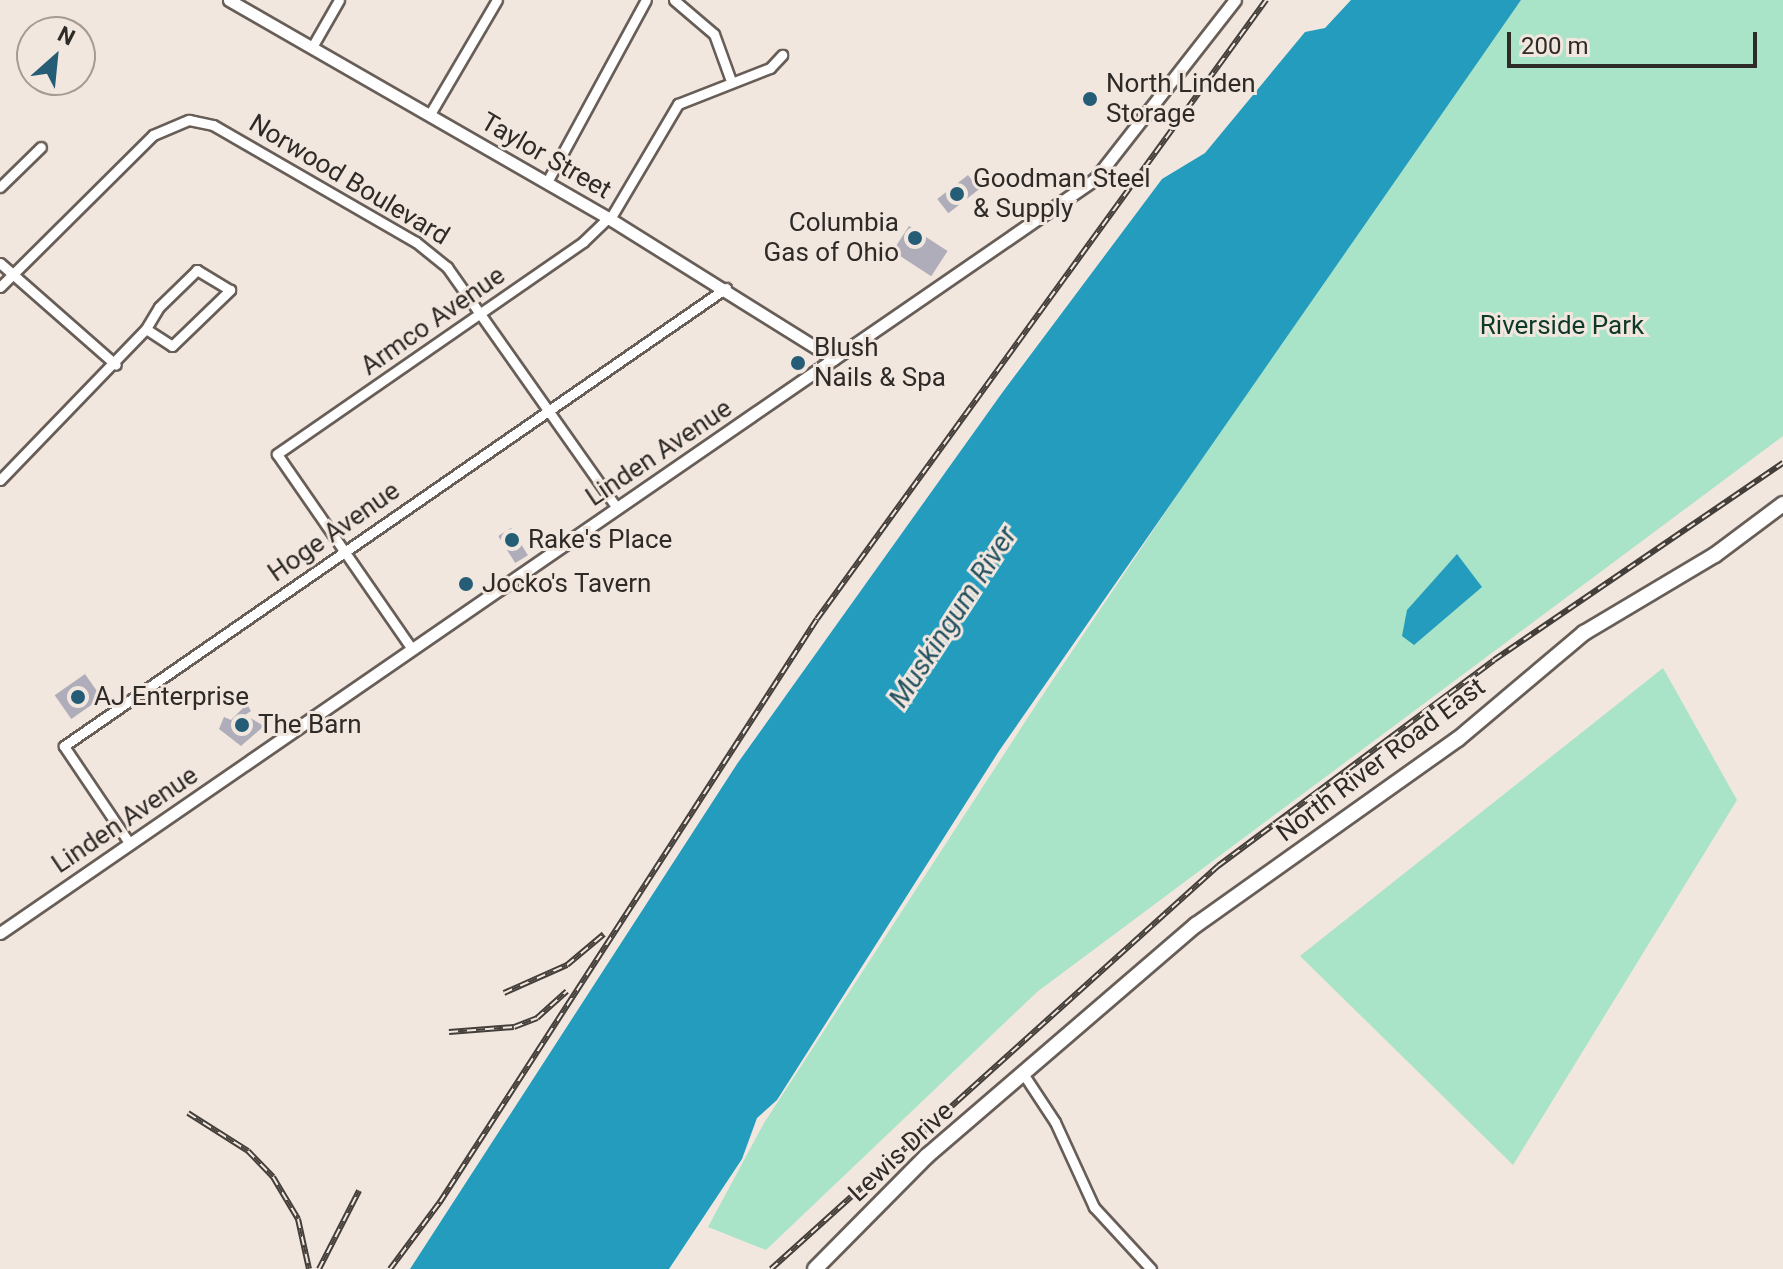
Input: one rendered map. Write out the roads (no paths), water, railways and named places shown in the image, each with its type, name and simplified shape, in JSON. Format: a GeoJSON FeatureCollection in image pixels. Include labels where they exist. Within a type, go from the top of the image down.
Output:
{"type":"FeatureCollection","features":[{"type":"Feature","properties":{"kind":"main road","name":"North River Road East"},"geometry":{"type":"LineString","coordinates":[[1024,1075],[1196,925],[1458,739],[1565,647],[1715,555],[1783,504]]}},
{"type":"Feature","properties":{"kind":"main road","name":"Lewis Drive"},"geometry":{"type":"LineString","coordinates":[[815,1269],[927,1156],[1024,1075]]}},
{"type":"Feature","properties":{"kind":"street","name":"Taylor Street"},"geometry":{"type":"LineString","coordinates":[[229,0],[726,288],[834,359]]}},
{"type":"Feature","properties":{"kind":"street"},"geometry":{"type":"LineString","coordinates":[[312,47],[339,0]]}},
{"type":"Feature","properties":{"kind":"street"},"geometry":{"type":"LineString","coordinates":[[430,114],[497,0]]}},
{"type":"Feature","properties":{"kind":"street"},"geometry":{"type":"LineString","coordinates":[[547,182],[646,0]]}},
{"type":"Feature","properties":{"kind":"street"},"geometry":{"type":"LineString","coordinates":[[674,0],[714,34],[731,81]]}},
{"type":"Feature","properties":{"kind":"street","name":"Linden Avenue"},"geometry":{"type":"LineString","coordinates":[[0,933],[1104,172],[1235,0]]}},
{"type":"Feature","properties":{"kind":"street"},"geometry":{"type":"LineString","coordinates":[[609,219],[678,104],[770,68],[782,55]]}},
{"type":"Feature","properties":{"kind":"street","name":"Norwood Boulevard"},"geometry":{"type":"LineString","coordinates":[[0,287],[153,135],[189,120],[213,125],[416,242],[447,267],[484,313],[617,508]]}},
{"type":"Feature","properties":{"kind":"street"},"geometry":{"type":"LineString","coordinates":[[0,187],[41,147]]}},
{"type":"Feature","properties":{"kind":"street","name":"Armco Avenue"},"geometry":{"type":"LineString","coordinates":[[344,551],[277,454],[484,313],[609,219]]}},
{"type":"Feature","properties":{"kind":"street"},"geometry":{"type":"LineString","coordinates":[[0,263],[116,365]]}},
{"type":"Feature","properties":{"kind":"street"},"geometry":{"type":"LineString","coordinates":[[0,480],[116,365],[146,329],[159,307],[197,270],[230,290],[172,346],[146,329]]}},
{"type":"Feature","properties":{"kind":"street","name":"Hoge Avenue"},"geometry":{"type":"LineString","coordinates":[[130,844],[64,746],[726,288]]}},
{"type":"Feature","properties":{"kind":"street"},"geometry":{"type":"LineString","coordinates":[[344,551],[412,649]]}},
{"type":"Feature","properties":{"kind":"street"},"geometry":{"type":"LineString","coordinates":[[1024,1075],[1055,1122],[1094,1207],[1151,1269]]}},
{"type":"Feature","properties":{"kind":"water","name":"Muskingum River"},"geometry":{"type":"Polygon","coordinates":[[[1351,0],[1521,0],[999,751],[777,1100],[757,1118],[742,1159],[669,1269],[410,1269],[737,764],[1002,393],[1162,179],[1205,153],[1305,32],[1325,28],[1351,0]]]}},
{"type":"Feature","properties":{"kind":"water"},"geometry":{"type":"Polygon","coordinates":[[[1457,554],[1482,587],[1414,645],[1402,636],[1407,610],[1457,554]]]}},
{"type":"Feature","properties":{"kind":"railway"},"geometry":{"type":"LineString","coordinates":[[390,1269],[440,1202],[817,619],[1266,0]]}},
{"type":"Feature","properties":{"kind":"railway"},"geometry":{"type":"LineString","coordinates":[[771,1269],[1218,866],[1494,660],[1783,463]]}},
{"type":"Feature","properties":{"kind":"railway"},"geometry":{"type":"LineString","coordinates":[[504,993],[567,965],[604,934]]}},
{"type":"Feature","properties":{"kind":"railway"},"geometry":{"type":"LineString","coordinates":[[449,1032],[514,1027],[537,1018],[567,991]]}},
{"type":"Feature","properties":{"kind":"railway"},"geometry":{"type":"LineString","coordinates":[[188,1113],[248,1151],[273,1177],[298,1219],[309,1269]]}},
{"type":"Feature","properties":{"kind":"railway"},"geometry":{"type":"LineString","coordinates":[[319,1269],[359,1191]]}},
{"type":"Feature","properties":{"kind":"place","name":"North Linden Storage"},"geometry":{"type":"Point","coordinates":[1090,99]}},
{"type":"Feature","properties":{"kind":"place","name":"Goodman Steel & Supply"},"geometry":{"type":"Point","coordinates":[957,194]}},
{"type":"Feature","properties":{"kind":"place","name":"Columbia Gas of Ohio"},"geometry":{"type":"Point","coordinates":[915,238]}},
{"type":"Feature","properties":{"kind":"place","name":"Blush Nails & Spa"},"geometry":{"type":"Point","coordinates":[798,363]}},
{"type":"Feature","properties":{"kind":"place","name":"Rake's Place"},"geometry":{"type":"Point","coordinates":[512,540]}},
{"type":"Feature","properties":{"kind":"place","name":"Jocko's Tavern"},"geometry":{"type":"Point","coordinates":[466,584]}},
{"type":"Feature","properties":{"kind":"place","name":"AJ Enterprise"},"geometry":{"type":"Point","coordinates":[78,697]}},
{"type":"Feature","properties":{"kind":"place","name":"The Barn"},"geometry":{"type":"Point","coordinates":[242,725]}},
{"type":"Feature","properties":{"kind":"park label","name":"Riverside Park"},"geometry":{"type":"Point","coordinates":[1562,326]}}]}
